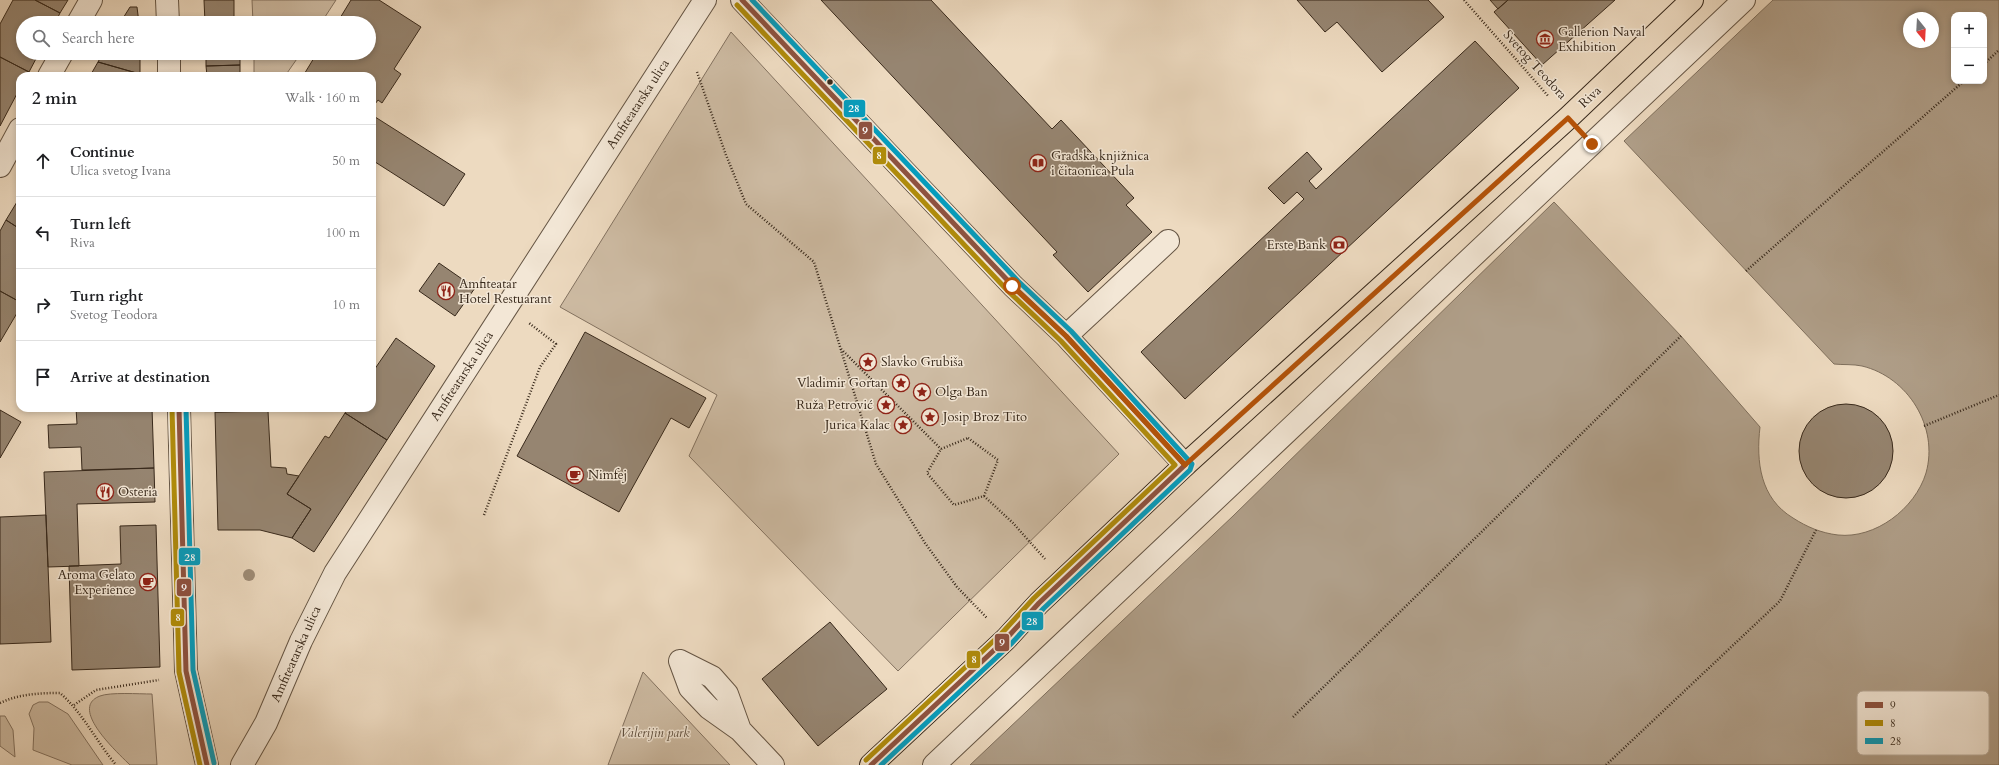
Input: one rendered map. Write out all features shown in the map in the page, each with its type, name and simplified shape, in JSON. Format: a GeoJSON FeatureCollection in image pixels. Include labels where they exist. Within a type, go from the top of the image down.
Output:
{"type":"FeatureCollection","features":[{"type":"Feature","properties":{"kind":"main road","name":"Riva"},"geometry":{"type":"LineString","coordinates":[[871,765],[1006,639],[1064,580],[1185,465],[1568,118],[1692,0]]}},
{"type":"Feature","properties":{"kind":"street"},"geometry":{"type":"LineString","coordinates":[[82,16],[91,0]]}},
{"type":"Feature","properties":{"kind":"street"},"geometry":{"type":"LineString","coordinates":[[167,0],[168,16]]}},
{"type":"Feature","properties":{"kind":"street","name":"Amfiteatarska ulica"},"geometry":{"type":"LineString","coordinates":[[242,765],[266,722],[301,641],[334,573],[705,0]]}},
{"type":"Feature","properties":{"kind":"street"},"geometry":{"type":"LineString","coordinates":[[742,0],[1012,286],[1066,336],[1185,465]]}},
{"type":"Feature","properties":{"kind":"street"},"geometry":{"type":"LineString","coordinates":[[934,765],[1744,0]]}},
{"type":"Feature","properties":{"kind":"street"},"geometry":{"type":"LineString","coordinates":[[51,72],[58,60]]}},
{"type":"Feature","properties":{"kind":"street"},"geometry":{"type":"LineString","coordinates":[[169,60],[169,72]]}},
{"type":"Feature","properties":{"kind":"street"},"geometry":{"type":"LineString","coordinates":[[0,166],[16,136]]}},
{"type":"Feature","properties":{"kind":"street"},"geometry":{"type":"LineString","coordinates":[[1066,336],[1168,241]]}},
{"type":"Feature","properties":{"kind":"street"},"geometry":{"type":"LineString","coordinates":[[179,412],[186,671],[207,765]]}},
{"type":"Feature","properties":{"kind":"street"},"geometry":{"type":"LineString","coordinates":[[740,730],[773,765]]}},
{"type":"Feature","properties":{"kind":"path","name":"Svetog Teodora"},"geometry":{"type":"LineString","coordinates":[[1464,0],[1568,118]]}},
{"type":"Feature","properties":{"kind":"path"},"geometry":{"type":"LineString","coordinates":[[1987,61],[1999,50]]}},
{"type":"Feature","properties":{"kind":"path"},"geometry":{"type":"LineString","coordinates":[[697,72],[726,155],[746,204],[814,262],[876,464],[925,543],[957,587],[1006,639]]}},
{"type":"Feature","properties":{"kind":"path"},"geometry":{"type":"LineString","coordinates":[[1746,271],[1961,84]]}},
{"type":"Feature","properties":{"kind":"path"},"geometry":{"type":"LineString","coordinates":[[1293,717],[1681,336]]}},
{"type":"Feature","properties":{"kind":"path"},"geometry":{"type":"LineString","coordinates":[[484,515],[540,368],[556,344]]}},
{"type":"Feature","properties":{"kind":"path"},"geometry":{"type":"LineString","coordinates":[[840,348],[941,449]]}},
{"type":"Feature","properties":{"kind":"path"},"geometry":{"type":"LineString","coordinates":[[1924,426],[1999,395]]}},
{"type":"Feature","properties":{"kind":"path"},"geometry":{"type":"LineString","coordinates":[[968,438],[998,460],[984,496],[954,505],[927,473],[941,449],[968,438]]}},
{"type":"Feature","properties":{"kind":"path"},"geometry":{"type":"LineString","coordinates":[[984,496],[1013,524],[1064,580]]}},
{"type":"Feature","properties":{"kind":"path"},"geometry":{"type":"LineString","coordinates":[[1606,765],[1780,601],[1816,530]]}},
{"type":"Feature","properties":{"kind":"path"},"geometry":{"type":"LineString","coordinates":[[74,705],[96,690],[162,680]]}},
{"type":"Feature","properties":{"kind":"path"},"geometry":{"type":"LineString","coordinates":[[0,703],[10,698],[27,695],[60,693],[74,705],[100,745],[116,765]]}},
{"type":"Feature","properties":{"kind":"green space"},"geometry":{"type":"Polygon","coordinates":[[[252,0],[336,0],[326,16],[253,16],[252,0]]]}},
{"type":"Feature","properties":{"kind":"green space"},"geometry":{"type":"Polygon","coordinates":[[[731,32],[1119,454],[898,671],[689,456],[717,395],[560,307],[731,32]]]}},
{"type":"Feature","properties":{"kind":"green space"},"geometry":{"type":"Polygon","coordinates":[[[254,60],[296,60],[288,72],[254,72],[254,60]]]}},
{"type":"Feature","properties":{"kind":"green space","name":"Valerijin park"},"geometry":{"type":"Polygon","coordinates":[[[643,672],[730,765],[608,765],[643,672]]]}},
{"type":"Feature","properties":{"kind":"green space"},"geometry":{"type":"Polygon","coordinates":[[[152,694],[157,765],[130,765],[98,730],[92,720],[90,710],[92,702],[100,696],[105,695],[152,694]]]}},
{"type":"Feature","properties":{"kind":"green space"},"geometry":{"type":"Polygon","coordinates":[[[39,702],[48,702],[68,714],[103,765],[72,765],[33,750],[34,728],[29,714],[33,705],[39,702]]]}},
{"type":"Feature","properties":{"kind":"green space"},"geometry":{"type":"Polygon","coordinates":[[[0,716],[5,716],[13,730],[15,757],[0,746],[0,716]]]}},
{"type":"Feature","properties":{"kind":"shaded area"},"geometry":{"type":"Polygon","coordinates":[[[1773,0],[1999,0],[1999,765],[970,765],[1233,516],[1554,202],[1681,336],[1760,427],[1760,466],[1767,490],[1773,500],[1782,510],[1809,527],[1826,533],[1838,535],[1852,535],[1866,532],[1879,527],[1892,519],[1913,498],[1921,486],[1926,473],[1929,456],[1928,438],[1924,422],[1916,406],[1906,393],[1893,381],[1878,372],[1859,365],[1834,364],[1624,141],[1773,0]]]}},
{"type":"Feature","properties":{"kind":"building"},"geometry":{"type":"Polygon","coordinates":[[[13,0],[35,0],[60,13],[58,16],[16,16],[16,60],[35,60],[29,72],[0,57],[0,24],[13,0]]]}},
{"type":"Feature","properties":{"kind":"building"},"geometry":{"type":"Polygon","coordinates":[[[35,0],[68,0],[60,13],[35,0]]]}},
{"type":"Feature","properties":{"kind":"building"},"geometry":{"type":"Polygon","coordinates":[[[204,0],[234,0],[234,16],[205,16],[204,0]]]}},
{"type":"Feature","properties":{"kind":"building"},"geometry":{"type":"Polygon","coordinates":[[[351,0],[379,0],[421,27],[394,69],[401,74],[382,103],[378,100],[376,103],[376,72],[305,72],[313,60],[376,60],[376,16],[341,16],[351,0]]]}},
{"type":"Feature","properties":{"kind":"building","name":"Gradska knjižnica i čitaonica Pula"},"geometry":{"type":"Polygon","coordinates":[[[821,0],[931,0],[1052,129],[1061,120],[1134,198],[1126,205],[1152,232],[1088,292],[1053,255],[1057,252],[821,0]]]}},
{"type":"Feature","properties":{"kind":"building"},"geometry":{"type":"Polygon","coordinates":[[[1297,0],[1428,0],[1444,17],[1382,72],[1337,22],[1325,32],[1297,0]]]}},
{"type":"Feature","properties":{"kind":"building"},"geometry":{"type":"Polygon","coordinates":[[[1490,0],[1508,0],[1498,9],[1490,0]]]}},
{"type":"Feature","properties":{"kind":"building","name":"Gallerion Naval Exhibition"},"geometry":{"type":"Polygon","coordinates":[[[1508,0],[1615,0],[1542,65],[1494,12],[1508,0]]]}},
{"type":"Feature","properties":{"kind":"building"},"geometry":{"type":"Polygon","coordinates":[[[130,7],[137,7],[138,16],[124,16],[130,7]]]}},
{"type":"Feature","properties":{"kind":"building"},"geometry":{"type":"Polygon","coordinates":[[[1475,41],[1519,88],[1185,399],[1141,352],[1304,199],[1297,192],[1284,204],[1268,188],[1307,152],[1322,169],[1309,181],[1316,189],[1475,41]]]}},
{"type":"Feature","properties":{"kind":"building"},"geometry":{"type":"Polygon","coordinates":[[[0,57],[29,72],[16,72],[16,96],[0,126],[0,57]]]}},
{"type":"Feature","properties":{"kind":"building"},"geometry":{"type":"Polygon","coordinates":[[[99,60],[140,60],[140,72],[133,72],[98,62],[99,60]]]}},
{"type":"Feature","properties":{"kind":"building"},"geometry":{"type":"Polygon","coordinates":[[[206,60],[240,60],[240,65],[206,66],[206,60]]]}},
{"type":"Feature","properties":{"kind":"building"},"geometry":{"type":"Polygon","coordinates":[[[98,62],[133,72],[92,72],[98,62]]]}},
{"type":"Feature","properties":{"kind":"building"},"geometry":{"type":"Polygon","coordinates":[[[240,65],[240,72],[207,72],[206,66],[240,65]]]}},
{"type":"Feature","properties":{"kind":"building"},"geometry":{"type":"Polygon","coordinates":[[[376,118],[465,174],[444,206],[376,163],[376,118]]]}},
{"type":"Feature","properties":{"kind":"building"},"geometry":{"type":"Polygon","coordinates":[[[16,204],[16,226],[6,220],[16,204]]]}},
{"type":"Feature","properties":{"kind":"building"},"geometry":{"type":"Polygon","coordinates":[[[6,220],[16,226],[16,300],[0,291],[0,231],[6,220]]]}},
{"type":"Feature","properties":{"kind":"building"},"geometry":{"type":"Polygon","coordinates":[[[439,263],[475,288],[455,316],[419,291],[439,263]]]}},
{"type":"Feature","properties":{"kind":"building"},"geometry":{"type":"Polygon","coordinates":[[[0,291],[16,300],[16,315],[0,342],[0,291]]]}},
{"type":"Feature","properties":{"kind":"building"},"geometry":{"type":"Polygon","coordinates":[[[585,332],[706,398],[689,428],[671,418],[619,512],[517,456],[585,332]]]}},
{"type":"Feature","properties":{"kind":"building"},"geometry":{"type":"Polygon","coordinates":[[[396,338],[435,366],[387,440],[345,413],[376,412],[376,367],[396,338]]]}},
{"type":"Feature","properties":{"kind":"building"},"geometry":{"type":"Polygon","coordinates":[[[1846,404],[1864,408],[1879,418],[1889,433],[1893,451],[1889,469],[1879,484],[1864,494],[1846,498],[1828,494],[1813,484],[1803,469],[1799,451],[1803,433],[1813,418],[1828,408],[1846,404]]]}},
{"type":"Feature","properties":{"kind":"building"},"geometry":{"type":"Polygon","coordinates":[[[0,410],[21,422],[0,458],[0,410]]]}},
{"type":"Feature","properties":{"kind":"building"},"geometry":{"type":"Polygon","coordinates":[[[76,412],[152,412],[154,468],[82,470],[81,447],[49,448],[48,425],[77,424],[76,412]]]}},
{"type":"Feature","properties":{"kind":"building"},"geometry":{"type":"Polygon","coordinates":[[[215,412],[268,412],[271,467],[286,468],[287,474],[299,476],[287,494],[311,509],[292,538],[260,530],[218,530],[215,412]]]}},
{"type":"Feature","properties":{"kind":"building"},"geometry":{"type":"Polygon","coordinates":[[[345,413],[387,440],[314,552],[292,538],[311,509],[287,494],[325,436],[329,438],[345,413]]]}},
{"type":"Feature","properties":{"kind":"building"},"geometry":{"type":"Polygon","coordinates":[[[154,468],[155,502],[77,504],[79,566],[48,567],[44,472],[154,468]]]}},
{"type":"Feature","properties":{"kind":"building"},"geometry":{"type":"Polygon","coordinates":[[[46,515],[51,642],[0,644],[0,517],[46,515]]]}},
{"type":"Feature","properties":{"kind":"building"},"geometry":{"type":"Polygon","coordinates":[[[156,525],[160,667],[72,670],[69,566],[121,564],[120,526],[156,525]]]}},
{"type":"Feature","properties":{"kind":"building"},"geometry":{"type":"Polygon","coordinates":[[[830,622],[887,689],[818,746],[762,679],[830,622]]]}},
{"type":"Feature","properties":{"kind":"transit line","name":"9"},"geometry":{"type":"LineString","coordinates":[[742,0],[1013,286],[1066,336],[1185,465],[1039,603],[1006,639],[871,765]]}},
{"type":"Feature","properties":{"kind":"transit line","name":"28"},"geometry":{"type":"LineString","coordinates":[[752,0],[1018,281],[1071,331],[1192,464],[1190,470],[1044,608],[1011,644],[881,765]]}},
{"type":"Feature","properties":{"kind":"transit line","name":"8"},"geometry":{"type":"LineString","coordinates":[[737,5],[1008,291],[1061,341],[1175,465],[1034,598],[1001,634],[866,760]]}},
{"type":"Feature","properties":{"kind":"transit line","name":"8"},"geometry":{"type":"LineString","coordinates":[[172,412],[179,672],[200,765]]}},
{"type":"Feature","properties":{"kind":"transit line","name":"9"},"geometry":{"type":"LineString","coordinates":[[179,412],[186,671],[207,765]]}},
{"type":"Feature","properties":{"kind":"transit line","name":"28"},"geometry":{"type":"LineString","coordinates":[[186,412],[193,670],[214,763]]}},
{"type":"Feature","properties":{"kind":"place","name":"Gallerion Naval Exhibition"},"geometry":{"type":"Point","coordinates":[1545,39]}},
{"type":"Feature","properties":{"kind":"place","name":"Gradska knjižnica i čitaonica Pula"},"geometry":{"type":"Point","coordinates":[1038,163]}},
{"type":"Feature","properties":{"kind":"place","name":"Erste Bank"},"geometry":{"type":"Point","coordinates":[1339,245]}},
{"type":"Feature","properties":{"kind":"place","name":"Amfiteatar Hotel Restuarant"},"geometry":{"type":"Point","coordinates":[446,291]}},
{"type":"Feature","properties":{"kind":"place","name":"Slavko Grubiša"},"geometry":{"type":"Point","coordinates":[868,362]}},
{"type":"Feature","properties":{"kind":"place","name":"Vladimir Gortan"},"geometry":{"type":"Point","coordinates":[901,383]}},
{"type":"Feature","properties":{"kind":"place","name":"Olga Ban"},"geometry":{"type":"Point","coordinates":[922,392]}},
{"type":"Feature","properties":{"kind":"place","name":"Ruža Petrović"},"geometry":{"type":"Point","coordinates":[886,405]}},
{"type":"Feature","properties":{"kind":"place","name":"Josip Broz Tito"},"geometry":{"type":"Point","coordinates":[930,417]}},
{"type":"Feature","properties":{"kind":"place","name":"Jurica Kalac"},"geometry":{"type":"Point","coordinates":[903,425]}},
{"type":"Feature","properties":{"kind":"place","name":"Nimfej"},"geometry":{"type":"Point","coordinates":[575,475]}},
{"type":"Feature","properties":{"kind":"place","name":"Osteria"},"geometry":{"type":"Point","coordinates":[105,492]}},
{"type":"Feature","properties":{"kind":"place","name":"Aroma Gelato Experience"},"geometry":{"type":"Point","coordinates":[148,582]}},
{"type":"Feature","properties":{"kind":"route"},"geometry":{"type":"LineString","coordinates":[[1012,286],[1066,336],[1185,465],[1568,118],[1592,144]]}}]}
